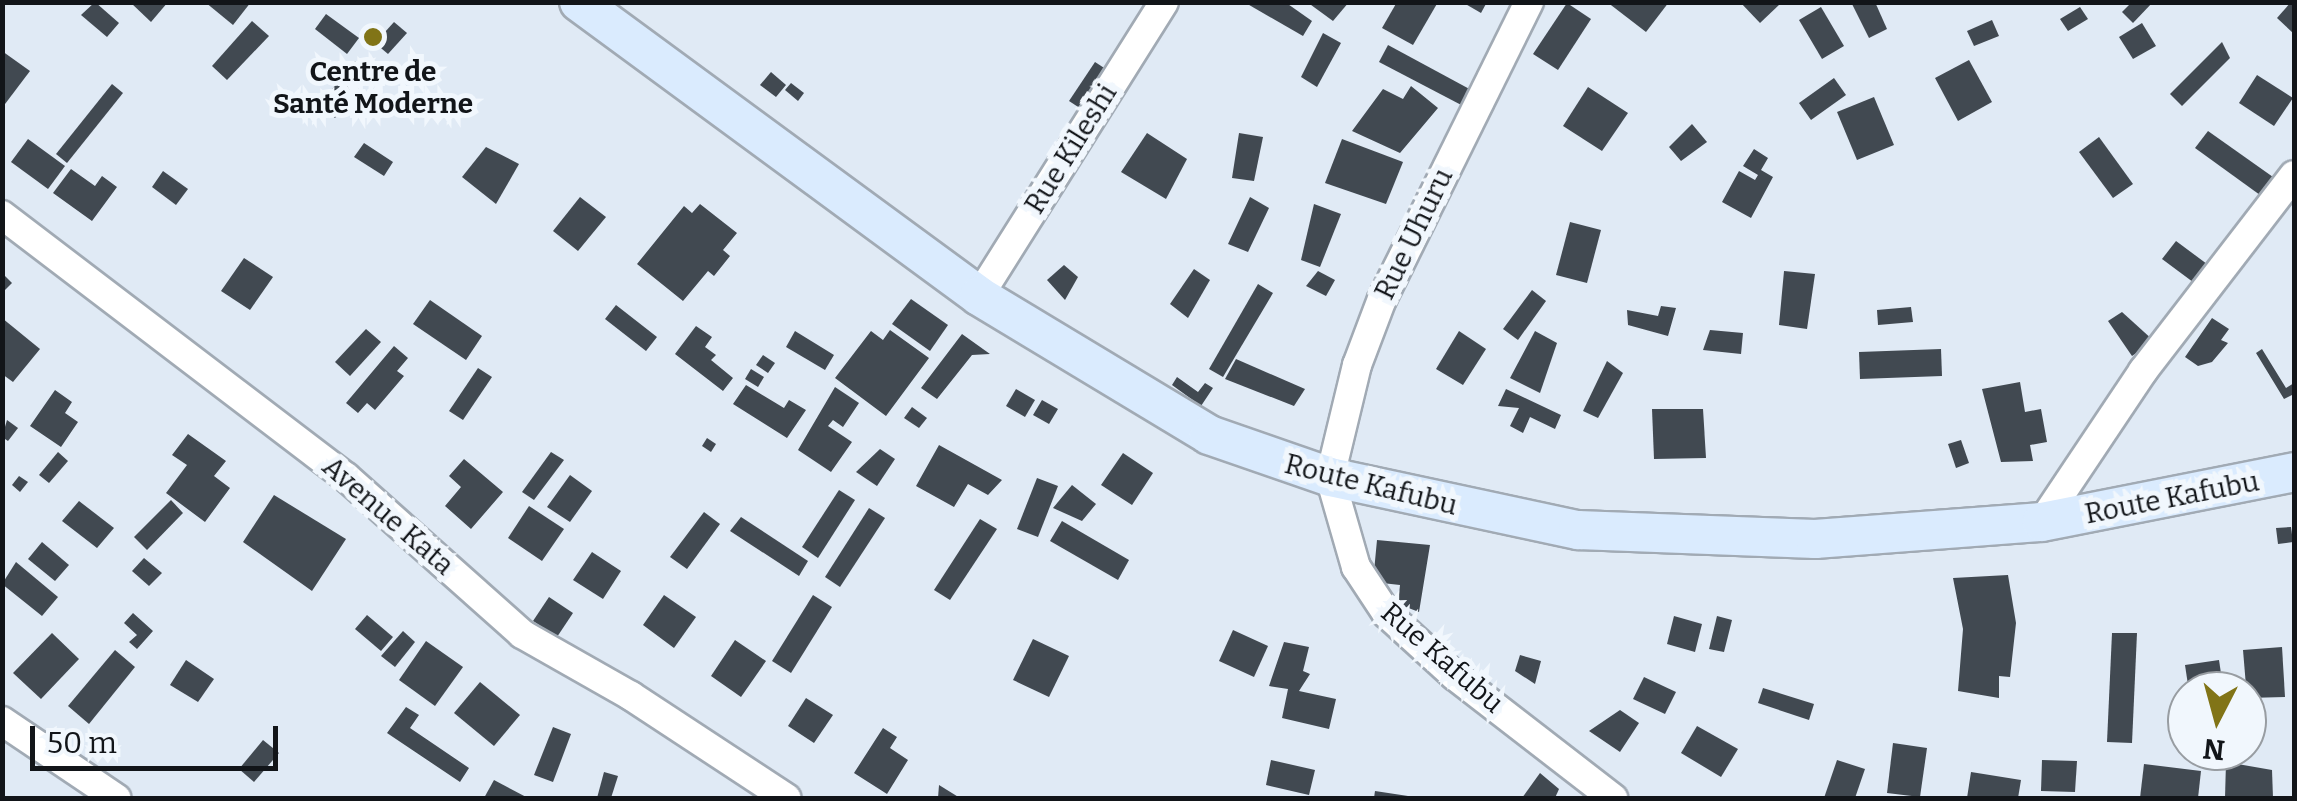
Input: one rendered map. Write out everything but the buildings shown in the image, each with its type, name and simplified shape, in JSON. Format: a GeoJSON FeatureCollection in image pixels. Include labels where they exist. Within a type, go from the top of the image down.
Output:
{"type":"FeatureCollection","features":[{"type":"Feature","properties":{"kind":"main road","name":"Route Kafubu"},"geometry":{"type":"LineString","coordinates":[[579,2],[979,296],[1209,436],[1330,478],[1507,520],[1657,535],[1815,539],[2042,522],[2294,472]]}},
{"type":"Feature","properties":{"kind":"street","name":"Rue Kileshi"},"geometry":{"type":"LineString","coordinates":[[979,296],[1164,2]]}},
{"type":"Feature","properties":{"kind":"street","name":"Rue Uhuru"},"geometry":{"type":"LineString","coordinates":[[1330,478],[1357,365],[1382,299],[1530,2]]}},
{"type":"Feature","properties":{"kind":"street"},"geometry":{"type":"LineString","coordinates":[[2042,522],[2143,371],[2294,175]]}},
{"type":"Feature","properties":{"kind":"street","name":"Avenue Kata"},"geometry":{"type":"LineString","coordinates":[[2,215],[346,477],[522,634],[631,696],[786,798]]}},
{"type":"Feature","properties":{"kind":"street","name":"Rue Kafubu"},"geometry":{"type":"LineString","coordinates":[[1330,478],[1356,567],[1387,614],[1455,676],[1613,798]]}},
{"type":"Feature","properties":{"kind":"street"},"geometry":{"type":"LineString","coordinates":[[2,721],[116,798]]}},
{"type":"Feature","properties":{"kind":"place","name":"Centre de Santé Moderne"},"geometry":{"type":"Point","coordinates":[373,37]}}]}
